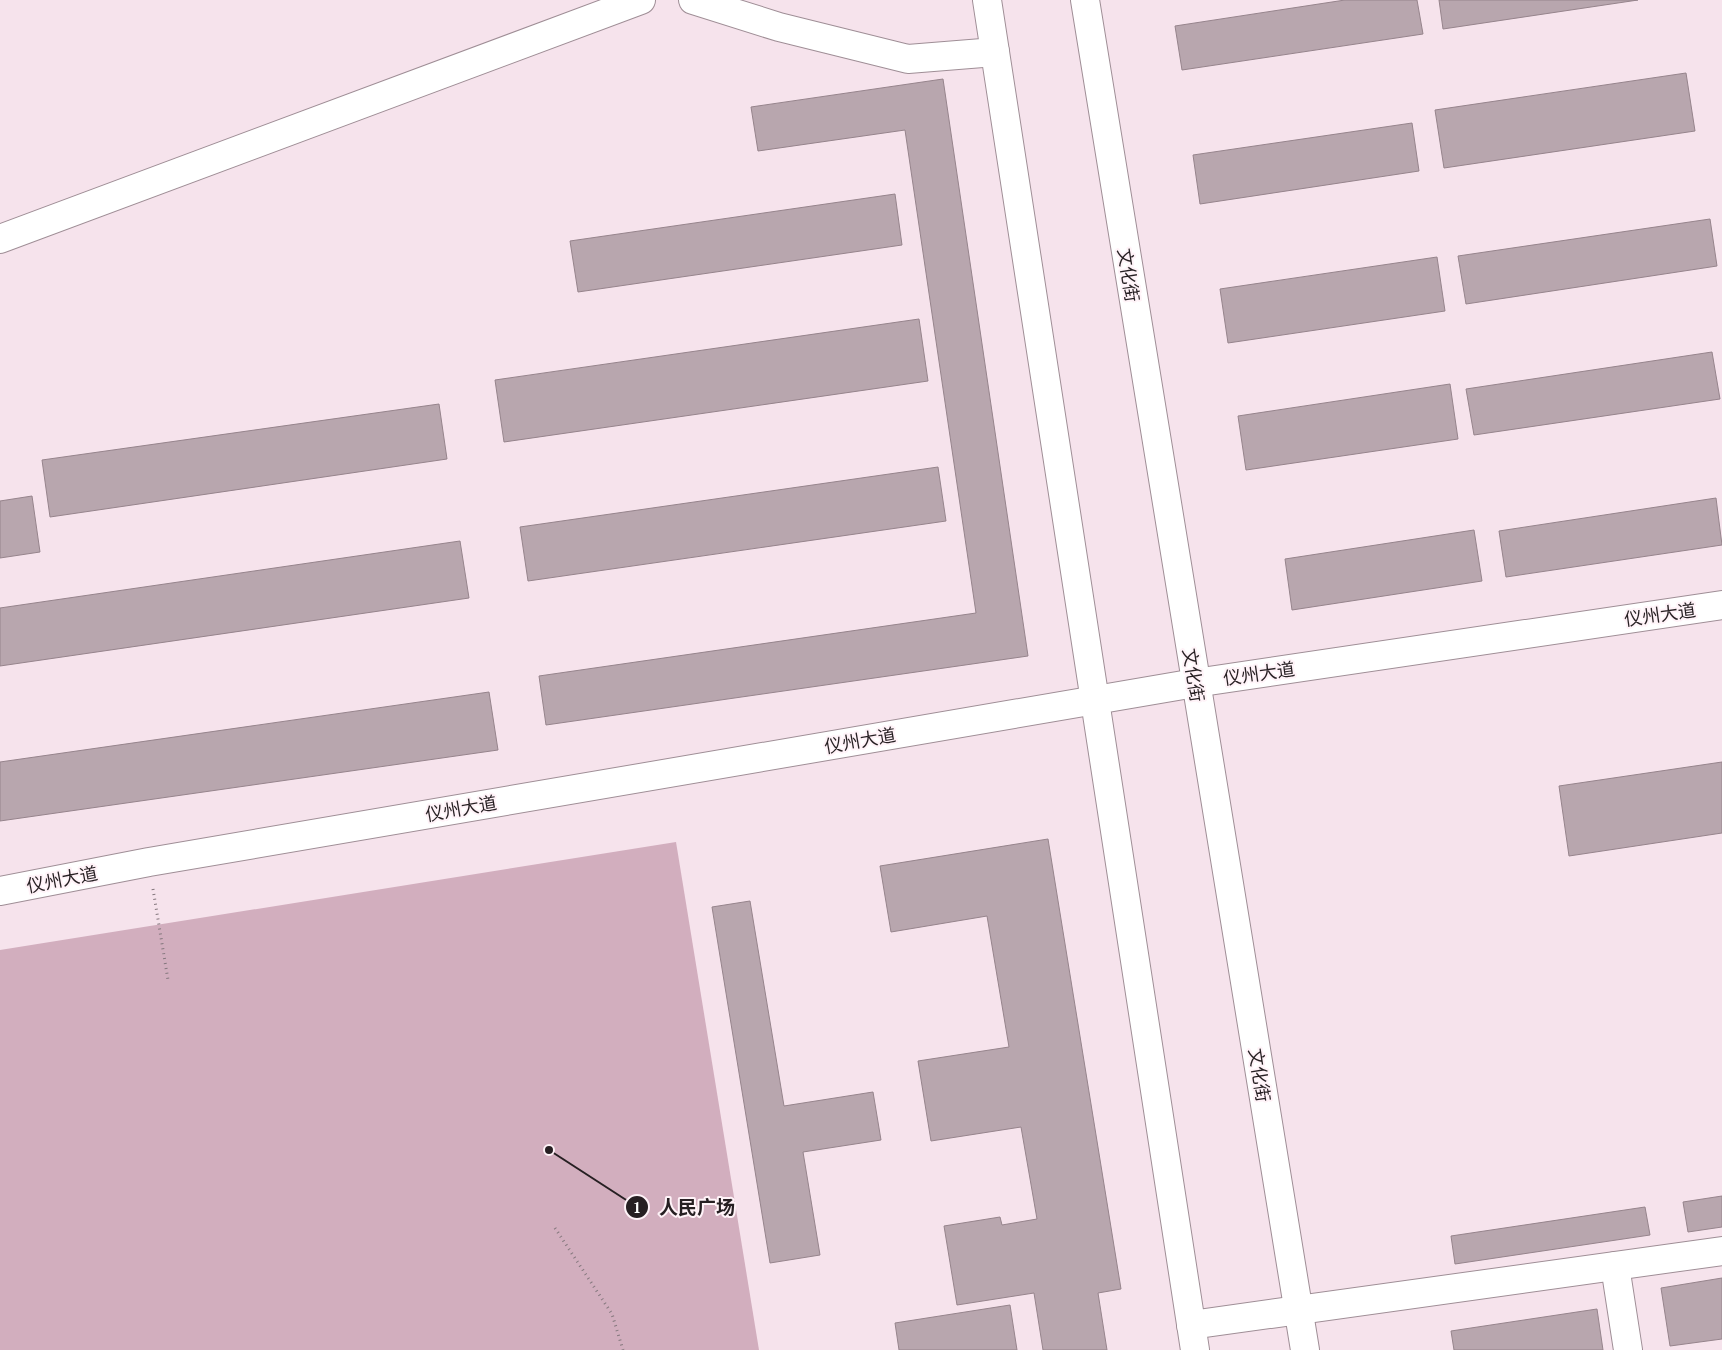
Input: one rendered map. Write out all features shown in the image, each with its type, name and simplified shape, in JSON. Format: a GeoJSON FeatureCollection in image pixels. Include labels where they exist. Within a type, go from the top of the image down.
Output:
{"type":"FeatureCollection","features":[{"type":"Feature","properties":{"kind":"street"},"geometry":{"type":"LineString","coordinates":[[0,239],[641,0]]}},
{"type":"Feature","properties":{"kind":"street"},"geometry":{"type":"LineString","coordinates":[[693,0],[779,27],[908,59],[995,52]]}},
{"type":"Feature","properties":{"kind":"street"},"geometry":{"type":"LineString","coordinates":[[987,0],[1193,1338],[1299,1310],[1722,1251]]}},
{"type":"Feature","properties":{"kind":"street","name":"文化街"},"geometry":{"type":"LineString","coordinates":[[1084,0],[1305,1350]]}},
{"type":"Feature","properties":{"kind":"street","name":"仪州大道"},"geometry":{"type":"LineString","coordinates":[[0,891],[149,862],[1195,683],[1722,604]]}},
{"type":"Feature","properties":{"kind":"street"},"geometry":{"type":"LineString","coordinates":[[1615,1266],[1628,1350]]}},
{"type":"Feature","properties":{"kind":"path"},"geometry":{"type":"LineString","coordinates":[[149,862],[168,980]]}},
{"type":"Feature","properties":{"kind":"path"},"geometry":{"type":"LineString","coordinates":[[555,1228],[612,1314],[623,1350]]}},
{"type":"Feature","properties":{"kind":"shaded area"},"geometry":{"type":"Polygon","coordinates":[[[676,842],[759,1350],[0,1350],[0,950],[676,842]]]}},
{"type":"Feature","properties":{"kind":"building"},"geometry":{"type":"Polygon","coordinates":[[[1345,0],[1417,0],[1423,34],[1182,70],[1175,26],[1345,0]]]}},
{"type":"Feature","properties":{"kind":"building"},"geometry":{"type":"Polygon","coordinates":[[[1439,0],[1638,0],[1443,29],[1439,0]]]}},
{"type":"Feature","properties":{"kind":"building"},"geometry":{"type":"Polygon","coordinates":[[[1686,73],[1695,131],[1444,168],[1435,110],[1686,73]]]}},
{"type":"Feature","properties":{"kind":"building"},"geometry":{"type":"Polygon","coordinates":[[[943,79],[1028,656],[546,725],[539,676],[976,613],[905,130],[758,151],[751,107],[943,79]]]}},
{"type":"Feature","properties":{"kind":"building"},"geometry":{"type":"Polygon","coordinates":[[[1412,123],[1419,171],[1200,204],[1193,155],[1412,123]]]}},
{"type":"Feature","properties":{"kind":"building"},"geometry":{"type":"Polygon","coordinates":[[[895,194],[902,245],[578,292],[570,241],[895,194]]]}},
{"type":"Feature","properties":{"kind":"building"},"geometry":{"type":"Polygon","coordinates":[[[1710,219],[1717,266],[1466,304],[1458,256],[1710,219]]]}},
{"type":"Feature","properties":{"kind":"building"},"geometry":{"type":"Polygon","coordinates":[[[1437,257],[1445,311],[1228,343],[1220,289],[1437,257]]]}},
{"type":"Feature","properties":{"kind":"building"},"geometry":{"type":"Polygon","coordinates":[[[919,319],[928,381],[504,442],[495,380],[919,319]]]}},
{"type":"Feature","properties":{"kind":"building"},"geometry":{"type":"Polygon","coordinates":[[[1712,352],[1720,399],[1474,435],[1466,389],[1712,352]]]}},
{"type":"Feature","properties":{"kind":"building"},"geometry":{"type":"Polygon","coordinates":[[[1450,384],[1458,439],[1246,470],[1238,416],[1450,384]]]}},
{"type":"Feature","properties":{"kind":"building"},"geometry":{"type":"Polygon","coordinates":[[[439,404],[447,459],[50,517],[42,460],[439,404]]]}},
{"type":"Feature","properties":{"kind":"building"},"geometry":{"type":"Polygon","coordinates":[[[938,467],[946,521],[528,581],[520,527],[938,467]]]}},
{"type":"Feature","properties":{"kind":"building"},"geometry":{"type":"Polygon","coordinates":[[[32,496],[40,552],[0,558],[0,501],[32,496]]]}},
{"type":"Feature","properties":{"kind":"building"},"geometry":{"type":"Polygon","coordinates":[[[1716,498],[1722,545],[1506,577],[1499,531],[1716,498]]]}},
{"type":"Feature","properties":{"kind":"building"},"geometry":{"type":"Polygon","coordinates":[[[1474,530],[1482,581],[1292,610],[1285,559],[1474,530]]]}},
{"type":"Feature","properties":{"kind":"building"},"geometry":{"type":"Polygon","coordinates":[[[460,541],[469,598],[0,666],[0,608],[460,541]]]}},
{"type":"Feature","properties":{"kind":"building"},"geometry":{"type":"Polygon","coordinates":[[[489,692],[498,750],[0,821],[0,762],[489,692]]]}},
{"type":"Feature","properties":{"kind":"building"},"geometry":{"type":"Polygon","coordinates":[[[1722,762],[1722,833],[1569,856],[1559,786],[1722,762]]]}},
{"type":"Feature","properties":{"kind":"building"},"geometry":{"type":"Polygon","coordinates":[[[1048,839],[1121,1289],[1098,1293],[1107,1350],[1043,1350],[1034,1293],[957,1305],[944,1226],[1000,1217],[1002,1225],[1037,1219],[1021,1127],[931,1141],[918,1061],[1009,1047],[987,916],[891,932],[880,866],[1048,839]]]}},
{"type":"Feature","properties":{"kind":"building"},"geometry":{"type":"Polygon","coordinates":[[[750,901],[784,1106],[873,1092],[881,1140],[803,1152],[820,1255],[770,1263],[712,907],[750,901]]]}},
{"type":"Feature","properties":{"kind":"building"},"geometry":{"type":"Polygon","coordinates":[[[1722,1196],[1722,1227],[1688,1232],[1683,1202],[1722,1196]]]}},
{"type":"Feature","properties":{"kind":"building"},"geometry":{"type":"Polygon","coordinates":[[[1645,1207],[1650,1235],[1455,1264],[1451,1236],[1645,1207]]]}},
{"type":"Feature","properties":{"kind":"building"},"geometry":{"type":"Polygon","coordinates":[[[1722,1278],[1722,1339],[1670,1346],[1661,1288],[1722,1278]]]}},
{"type":"Feature","properties":{"kind":"building"},"geometry":{"type":"Polygon","coordinates":[[[1010,1305],[1017,1350],[899,1350],[895,1323],[1010,1305]]]}},
{"type":"Feature","properties":{"kind":"building"},"geometry":{"type":"Polygon","coordinates":[[[1597,1309],[1603,1350],[1454,1350],[1451,1331],[1597,1309]]]}},
{"type":"Feature","properties":{"kind":"place","name":"人民广场"},"geometry":{"type":"Point","coordinates":[549,1150]}}]}
